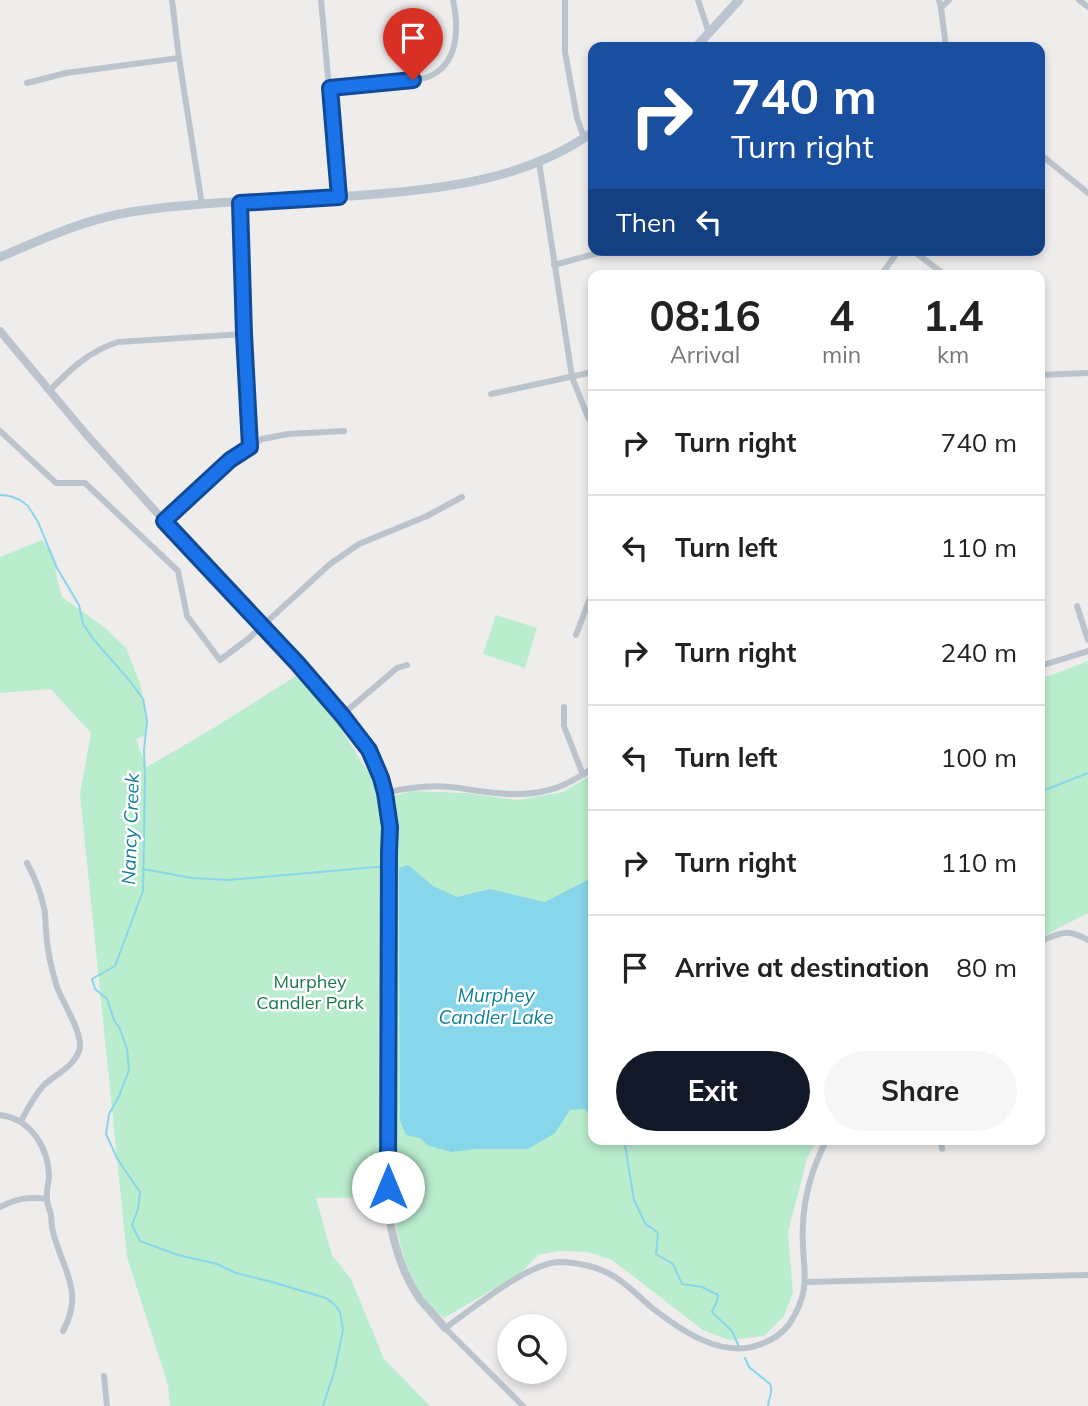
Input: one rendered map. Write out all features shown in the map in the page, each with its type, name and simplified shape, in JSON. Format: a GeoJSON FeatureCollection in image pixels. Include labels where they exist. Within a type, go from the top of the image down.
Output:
{"type":"FeatureCollection","features":[{"type":"Feature","properties":{"kind":"main road"},"geometry":{"type":"LineString","coordinates":[[701,42],[739,0]]}},
{"type":"Feature","properties":{"kind":"main road"},"geometry":{"type":"LineString","coordinates":[[0,257],[95,220],[131,212],[409,192],[474,182],[539,162],[566,150],[588,135]]}},
{"type":"Feature","properties":{"kind":"street"},"geometry":{"type":"LineString","coordinates":[[172,0],[202,205]]}},
{"type":"Feature","properties":{"kind":"street"},"geometry":{"type":"LineString","coordinates":[[321,0],[339,197]]}},
{"type":"Feature","properties":{"kind":"street"},"geometry":{"type":"LineString","coordinates":[[330,88],[413,80],[428,77],[441,69],[450,57],[456,41],[457,16],[453,0]]}},
{"type":"Feature","properties":{"kind":"street"},"geometry":{"type":"LineString","coordinates":[[565,0],[565,52],[577,118],[584,138]]}},
{"type":"Feature","properties":{"kind":"street"},"geometry":{"type":"LineString","coordinates":[[698,0],[709,33]]}},
{"type":"Feature","properties":{"kind":"street"},"geometry":{"type":"LineString","coordinates":[[939,0],[945,42]]}},
{"type":"Feature","properties":{"kind":"street"},"geometry":{"type":"LineString","coordinates":[[941,8],[948,0]]}},
{"type":"Feature","properties":{"kind":"street"},"geometry":{"type":"LineString","coordinates":[[1079,0],[1088,7]]}},
{"type":"Feature","properties":{"kind":"street"},"geometry":{"type":"LineString","coordinates":[[27,83],[66,73],[179,58]]}},
{"type":"Feature","properties":{"kind":"street"},"geometry":{"type":"LineString","coordinates":[[1045,158],[1088,193]]}},
{"type":"Feature","properties":{"kind":"street"},"geometry":{"type":"LineString","coordinates":[[539,162],[572,377],[588,417]]}},
{"type":"Feature","properties":{"kind":"street"},"geometry":{"type":"LineString","coordinates":[[240,203],[250,447]]}},
{"type":"Feature","properties":{"kind":"street"},"geometry":{"type":"LineString","coordinates":[[555,265],[588,256]]}},
{"type":"Feature","properties":{"kind":"street"},"geometry":{"type":"LineString","coordinates":[[920,256],[938,270]]}},
{"type":"Feature","properties":{"kind":"street"},"geometry":{"type":"LineString","coordinates":[[50,390],[89,354],[118,342],[244,334]]}},
{"type":"Feature","properties":{"kind":"street"},"geometry":{"type":"LineString","coordinates":[[2,337],[164,521],[342,715],[369,750],[381,778],[390,827],[388,1208],[392,1233],[405,1274],[420,1299],[445,1328],[523,1406]]}},
{"type":"Feature","properties":{"kind":"street"},"geometry":{"type":"LineString","coordinates":[[491,394],[588,373]]}},
{"type":"Feature","properties":{"kind":"street"},"geometry":{"type":"LineString","coordinates":[[1045,375],[1088,373]]}},
{"type":"Feature","properties":{"kind":"street"},"geometry":{"type":"LineString","coordinates":[[0,431],[56,483],[85,483],[178,571],[187,616],[220,660],[330,564],[359,544],[426,516],[462,497]]}},
{"type":"Feature","properties":{"kind":"street"},"geometry":{"type":"LineString","coordinates":[[164,521],[230,460],[262,439],[288,434],[344,432]]}},
{"type":"Feature","properties":{"kind":"street"},"geometry":{"type":"LineString","coordinates":[[576,635],[588,603]]}},
{"type":"Feature","properties":{"kind":"street"},"geometry":{"type":"LineString","coordinates":[[1077,606],[1088,640]]}},
{"type":"Feature","properties":{"kind":"street"},"geometry":{"type":"LineString","coordinates":[[1045,664],[1088,650]]}},
{"type":"Feature","properties":{"kind":"street"},"geometry":{"type":"LineString","coordinates":[[342,715],[397,668],[407,665]]}},
{"type":"Feature","properties":{"kind":"street"},"geometry":{"type":"LineString","coordinates":[[564,707],[564,726],[583,775]]}},
{"type":"Feature","properties":{"kind":"street"},"geometry":{"type":"LineString","coordinates":[[385,793],[433,787],[518,795],[550,790],[588,772]]}},
{"type":"Feature","properties":{"kind":"street"},"geometry":{"type":"LineString","coordinates":[[21,1121],[31,1100],[66,1069],[75,1059],[80,1047],[78,1033],[51,970],[44,909],[27,863]]}},
{"type":"Feature","properties":{"kind":"street"},"geometry":{"type":"LineString","coordinates":[[1045,939],[1073,932],[1088,940]]}},
{"type":"Feature","properties":{"kind":"street"},"geometry":{"type":"LineString","coordinates":[[0,1115],[21,1121],[31,1130],[46,1155],[49,1176],[47,1199],[53,1231],[68,1271],[73,1299],[64,1331]]}},
{"type":"Feature","properties":{"kind":"street"},"geometry":{"type":"LineString","coordinates":[[445,1328],[534,1268],[559,1262],[599,1269],[613,1275],[695,1337],[719,1346],[738,1350],[756,1347],[771,1340],[782,1333],[802,1301],[806,1282],[802,1228],[805,1201],[825,1145]]}},
{"type":"Feature","properties":{"kind":"street"},"geometry":{"type":"LineString","coordinates":[[941,1145],[942,1149]]}},
{"type":"Feature","properties":{"kind":"street"},"geometry":{"type":"LineString","coordinates":[[0,1207],[20,1198],[47,1199]]}},
{"type":"Feature","properties":{"kind":"street"},"geometry":{"type":"LineString","coordinates":[[806,1282],[1088,1275]]}},
{"type":"Feature","properties":{"kind":"street"},"geometry":{"type":"LineString","coordinates":[[104,1376],[107,1406]]}},
{"type":"Feature","properties":{"kind":"green space","name":"Murphey Candler Park"},"geometry":{"type":"Polygon","coordinates":[[[42,540],[54,558],[62,597],[104,627],[126,648],[140,683],[148,722],[147,735],[136,739],[145,768],[299,674],[326,705],[385,799],[411,791],[465,793],[518,800],[563,792],[588,777],[588,1145],[814,1145],[807,1159],[788,1232],[793,1293],[784,1316],[764,1336],[729,1340],[703,1330],[612,1260],[588,1252],[559,1251],[538,1255],[521,1273],[444,1318],[422,1294],[406,1263],[397,1229],[393,1197],[316,1198],[332,1255],[351,1279],[384,1359],[430,1406],[170,1406],[168,1385],[127,1257],[80,794],[91,733],[51,689],[0,693],[0,557],[42,540]]]}},
{"type":"Feature","properties":{"kind":"green space"},"geometry":{"type":"Polygon","coordinates":[[[496,615],[537,628],[525,668],[483,654],[496,615]]]}},
{"type":"Feature","properties":{"kind":"green space"},"geometry":{"type":"Polygon","coordinates":[[[1088,661],[1088,913],[1045,935],[1045,676],[1088,661]]]}},
{"type":"Feature","properties":{"kind":"water","name":"Murphey Candler Lake"},"geometry":{"type":"Polygon","coordinates":[[[408,865],[433,886],[457,897],[490,889],[545,902],[588,880],[588,1112],[584,1109],[570,1110],[555,1133],[528,1149],[451,1152],[427,1145],[420,1138],[406,1135],[400,1121],[399,868],[408,865]]]}},
{"type":"Feature","properties":{"kind":"waterway","name":"Nancy Creek"},"geometry":{"type":"LineString","coordinates":[[0,495],[10,496],[28,506],[38,522],[57,568],[79,605],[83,624],[143,699],[147,721],[144,750],[143,891],[115,966],[92,979],[95,989],[107,999],[127,1049],[129,1070],[109,1114],[106,1134],[118,1160],[140,1192],[132,1225],[140,1241],[178,1255],[217,1264],[236,1273],[326,1298],[334,1304],[340,1312],[343,1330],[335,1369],[323,1406]]}},
{"type":"Feature","properties":{"kind":"waterway"},"geometry":{"type":"LineString","coordinates":[[1045,790],[1088,773]]}},
{"type":"Feature","properties":{"kind":"waterway"},"geometry":{"type":"LineString","coordinates":[[143,869],[192,878],[228,880],[388,866]]}},
{"type":"Feature","properties":{"kind":"waterway"},"geometry":{"type":"LineString","coordinates":[[625,1145],[634,1200],[646,1225],[658,1233],[656,1254],[673,1264],[682,1284],[702,1287],[718,1295],[712,1312],[732,1331],[739,1347]]}},
{"type":"Feature","properties":{"kind":"waterway"},"geometry":{"type":"LineString","coordinates":[[745,1358],[749,1367],[770,1384],[768,1406]]}},
{"type":"Feature","properties":{"kind":"route"},"geometry":{"type":"LineString","coordinates":[[388,1187],[390,827],[381,778],[369,750],[342,715],[164,521],[230,460],[250,447],[240,203],[339,197],[330,88],[413,80]]}}]}
